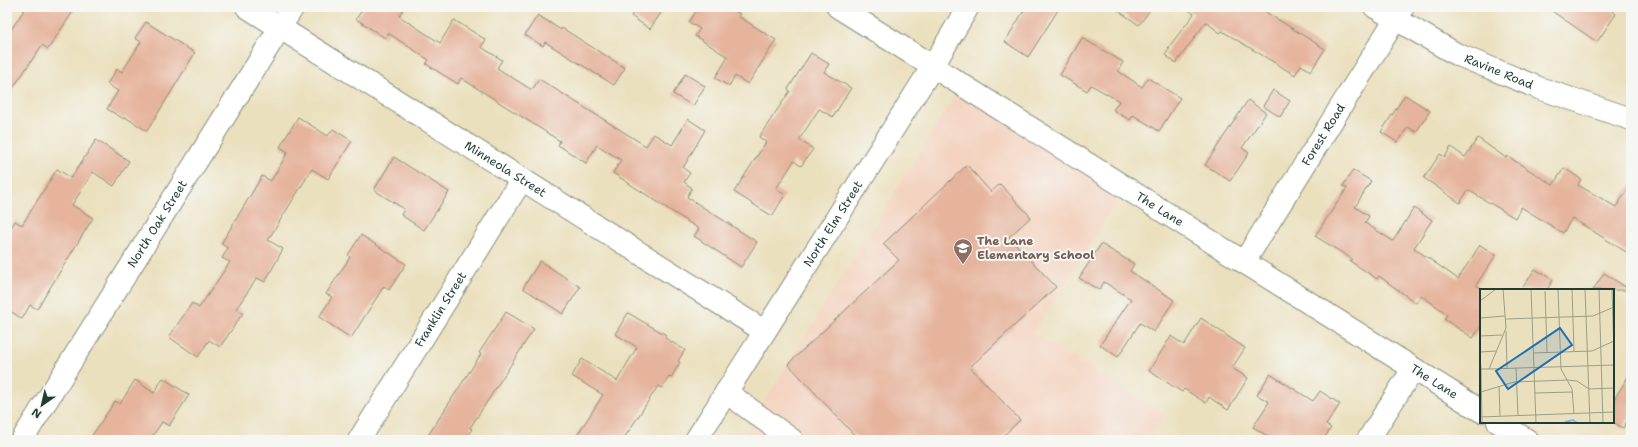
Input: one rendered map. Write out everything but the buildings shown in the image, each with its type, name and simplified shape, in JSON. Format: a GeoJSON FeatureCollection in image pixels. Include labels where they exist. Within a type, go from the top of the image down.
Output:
{"type":"FeatureCollection","features":[{"type":"Feature","properties":{"kind":"street","name":"Minneola Street"},"geometry":{"type":"LineString","coordinates":[[247,7],[764,331]]}},
{"type":"Feature","properties":{"kind":"street","name":"North Oak Street"},"geometry":{"type":"LineString","coordinates":[[22,440],[293,7]]}},
{"type":"Feature","properties":{"kind":"street","name":"The Lane"},"geometry":{"type":"LineString","coordinates":[[838,7],[1480,410]]}},
{"type":"Feature","properties":{"kind":"street","name":"North Elm Street"},"geometry":{"type":"LineString","coordinates":[[696,440],[933,66],[968,7]]}},
{"type":"Feature","properties":{"kind":"street","name":"Ravine Road"},"geometry":{"type":"LineString","coordinates":[[1375,7],[1399,13],[1456,54],[1539,88],[1631,119]]}},
{"type":"Feature","properties":{"kind":"street","name":"Forest Road"},"geometry":{"type":"LineString","coordinates":[[1244,262],[1399,13]]}},
{"type":"Feature","properties":{"kind":"street","name":"Franklin Street"},"geometry":{"type":"LineString","coordinates":[[359,440],[522,179]]}},
{"type":"Feature","properties":{"kind":"street"},"geometry":{"type":"LineString","coordinates":[[1368,440],[1413,369]]}},
{"type":"Feature","properties":{"kind":"street"},"geometry":{"type":"LineString","coordinates":[[726,392],[792,440]]}},
{"type":"Feature","properties":{"kind":"street"},"geometry":{"type":"LineString","coordinates":[[1500,423],[1527,440]]}},
{"type":"Feature","properties":{"kind":"shaded area","name":"The Lane Elementary School"},"geometry":{"type":"Polygon","coordinates":[[[957,92],[1120,196],[1033,333],[1165,414],[1149,440],[741,440],[957,92]]]}},
{"type":"Feature","properties":{"kind":"place","name":"The Lane Elementary School"},"geometry":{"type":"Point","coordinates":[963,265]}}]}
